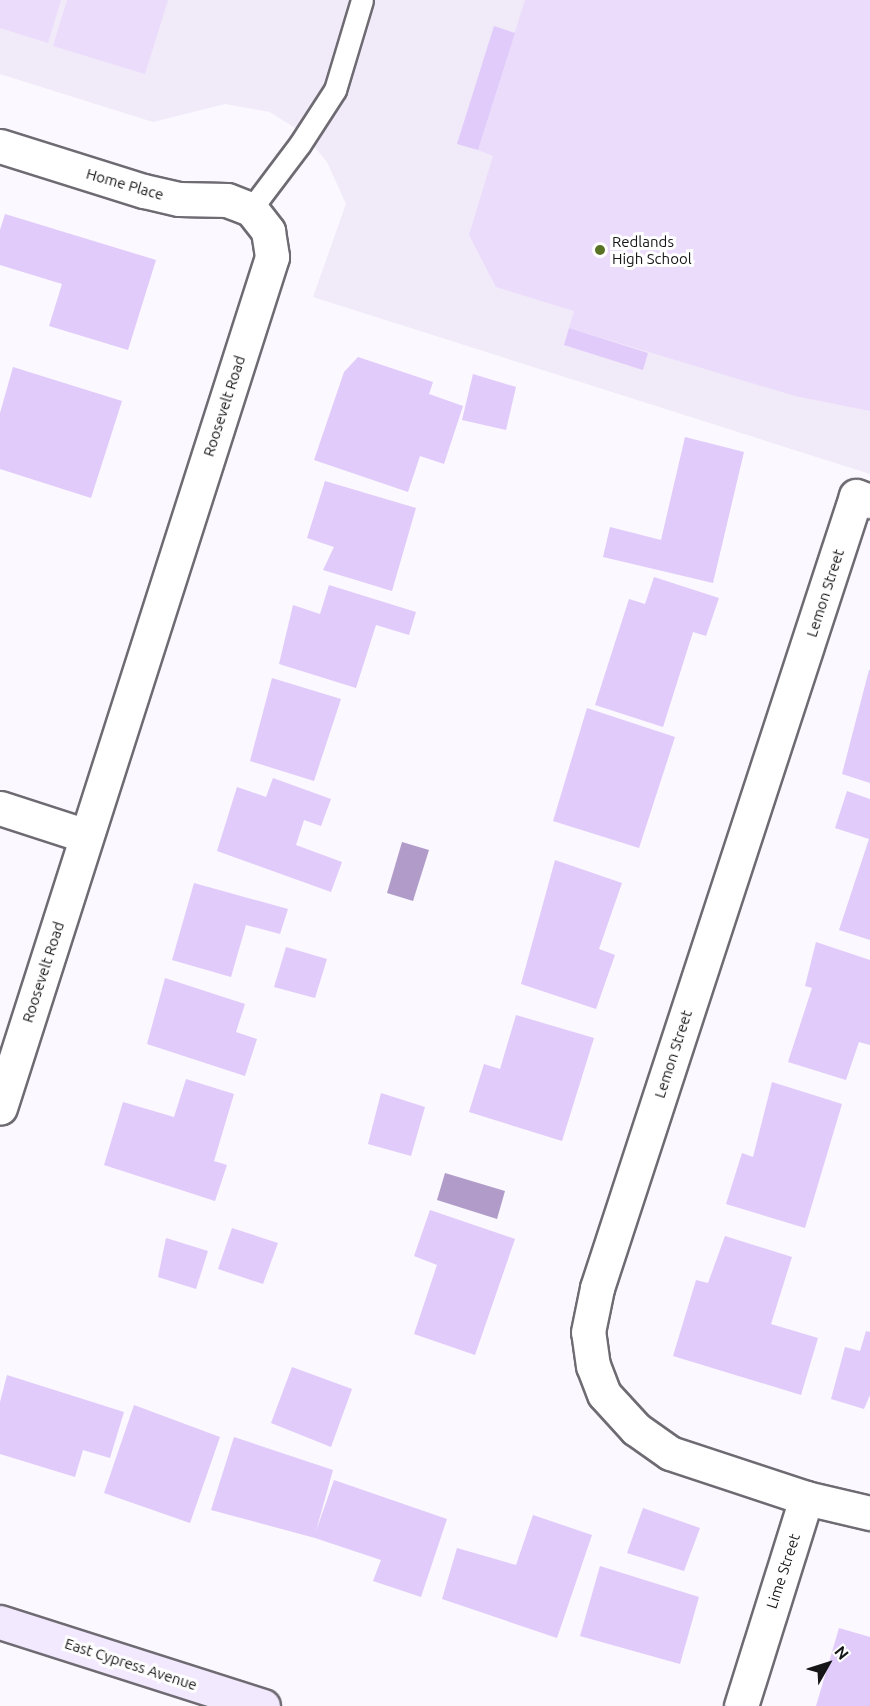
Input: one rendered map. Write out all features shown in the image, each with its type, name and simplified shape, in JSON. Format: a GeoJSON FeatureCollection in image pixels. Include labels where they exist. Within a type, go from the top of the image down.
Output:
{"type":"FeatureCollection","features":[{"type":"Feature","properties":{"kind":"main road","name":"East Cypress Avenue"},"geometry":{"type":"LineString","coordinates":[[0,1622],[263,1706]]}},
{"type":"Feature","properties":{"kind":"street","name":"Home Place"},"geometry":{"type":"LineString","coordinates":[[0,146],[144,191],[179,199],[227,200],[251,209]]}},
{"type":"Feature","properties":{"kind":"street","name":"Roosevelt Road"},"geometry":{"type":"LineString","coordinates":[[0,1108],[272,256],[268,231],[251,209]]}},
{"type":"Feature","properties":{"kind":"street","name":"Lemon Street"},"geometry":{"type":"LineString","coordinates":[[806,1498],[670,1453],[636,1429],[604,1394],[593,1366],[588,1332],[600,1277],[863,498]]}},
{"type":"Feature","properties":{"kind":"street"},"geometry":{"type":"LineString","coordinates":[[0,808],[86,836]]}},
{"type":"Feature","properties":{"kind":"street"},"geometry":{"type":"LineString","coordinates":[[806,1498],[870,1513]]}},
{"type":"Feature","properties":{"kind":"street","name":"Lime Street"},"geometry":{"type":"LineString","coordinates":[[741,1706],[806,1498]]}},
{"type":"Feature","properties":{"kind":"lane"},"geometry":{"type":"LineString","coordinates":[[251,209],[300,144],[334,90],[362,0]]}},
{"type":"Feature","properties":{"kind":"shaded area","name":"Redlands High School"},"geometry":{"type":"Polygon","coordinates":[[[0,0],[870,0],[870,474],[313,297],[346,204],[327,162],[303,133],[270,112],[225,104],[153,122],[0,74],[0,0]]]}},
{"type":"Feature","properties":{"kind":"shaded area"},"geometry":{"type":"Polygon","coordinates":[[[0,0],[61,0],[48,43],[0,28],[0,0]]]}},
{"type":"Feature","properties":{"kind":"shaded area"},"geometry":{"type":"Polygon","coordinates":[[[67,0],[168,0],[145,74],[53,46],[67,0]]]}},
{"type":"Feature","properties":{"kind":"shaded area"},"geometry":{"type":"Polygon","coordinates":[[[525,0],[870,0],[870,411],[795,396],[569,328],[574,311],[496,287],[469,235],[493,156],[478,150],[525,0]]]}},
{"type":"Feature","properties":{"kind":"shaded area"},"geometry":{"type":"Polygon","coordinates":[[[402,842],[429,850],[413,901],[387,893],[402,842]]]}},
{"type":"Feature","properties":{"kind":"shaded area"},"geometry":{"type":"Polygon","coordinates":[[[445,1173],[505,1191],[497,1219],[437,1200],[445,1173]]]}},
{"type":"Feature","properties":{"kind":"building"},"geometry":{"type":"Polygon","coordinates":[[[494,26],[515,33],[478,150],[457,144],[494,26]]]}},
{"type":"Feature","properties":{"kind":"building"},"geometry":{"type":"Polygon","coordinates":[[[5,214],[156,260],[128,350],[49,326],[62,284],[0,265],[0,230],[5,214]]]}},
{"type":"Feature","properties":{"kind":"building"},"geometry":{"type":"Polygon","coordinates":[[[569,328],[648,353],[643,370],[564,345],[569,328]]]}},
{"type":"Feature","properties":{"kind":"building"},"geometry":{"type":"Polygon","coordinates":[[[358,357],[433,382],[429,394],[463,406],[444,464],[420,456],[408,492],[314,460],[344,372],[358,357]]]}},
{"type":"Feature","properties":{"kind":"building"},"geometry":{"type":"Polygon","coordinates":[[[13,367],[122,401],[91,498],[0,469],[0,413],[13,367]]]}},
{"type":"Feature","properties":{"kind":"building"},"geometry":{"type":"Polygon","coordinates":[[[473,374],[516,387],[506,430],[462,420],[473,374]]]}},
{"type":"Feature","properties":{"kind":"building"},"geometry":{"type":"Polygon","coordinates":[[[685,437],[744,452],[713,583],[603,557],[610,527],[661,540],[685,437]]]}},
{"type":"Feature","properties":{"kind":"building"},"geometry":{"type":"Polygon","coordinates":[[[325,481],[416,508],[392,591],[323,570],[334,547],[307,538],[325,481]]]}},
{"type":"Feature","properties":{"kind":"building"},"geometry":{"type":"Polygon","coordinates":[[[654,577],[719,598],[706,636],[693,632],[663,727],[595,705],[629,599],[645,604],[654,577]]]}},
{"type":"Feature","properties":{"kind":"building"},"geometry":{"type":"Polygon","coordinates":[[[329,585],[416,612],[409,635],[376,625],[356,688],[279,664],[293,605],[320,614],[329,585]]]}},
{"type":"Feature","properties":{"kind":"building"},"geometry":{"type":"Polygon","coordinates":[[[870,670],[870,783],[842,774],[870,670]]]}},
{"type":"Feature","properties":{"kind":"building"},"geometry":{"type":"Polygon","coordinates":[[[272,678],[341,699],[314,781],[250,761],[272,678]]]}},
{"type":"Feature","properties":{"kind":"building"},"geometry":{"type":"Polygon","coordinates":[[[587,708],[675,737],[639,848],[553,821],[587,708]]]}},
{"type":"Feature","properties":{"kind":"building"},"geometry":{"type":"Polygon","coordinates":[[[273,778],[331,799],[321,826],[304,820],[296,845],[342,862],[331,892],[217,851],[237,787],[266,797],[273,778]]]}},
{"type":"Feature","properties":{"kind":"building"},"geometry":{"type":"Polygon","coordinates":[[[847,791],[870,799],[870,940],[839,930],[869,839],[835,828],[847,791]]]}},
{"type":"Feature","properties":{"kind":"building"},"geometry":{"type":"Polygon","coordinates":[[[555,860],[622,883],[599,949],[615,955],[596,1009],[521,984],[555,860]]]}},
{"type":"Feature","properties":{"kind":"building"},"geometry":{"type":"Polygon","coordinates":[[[194,883],[288,909],[280,934],[246,925],[231,977],[172,960],[194,883]]]}},
{"type":"Feature","properties":{"kind":"building"},"geometry":{"type":"Polygon","coordinates":[[[816,942],[870,960],[870,1045],[859,1042],[846,1080],[788,1062],[812,988],[805,986],[816,942]]]}},
{"type":"Feature","properties":{"kind":"building"},"geometry":{"type":"Polygon","coordinates":[[[286,947],[327,959],[315,998],[274,987],[286,947]]]}},
{"type":"Feature","properties":{"kind":"building"},"geometry":{"type":"Polygon","coordinates":[[[165,978],[245,1004],[236,1032],[257,1039],[245,1076],[147,1044],[165,978]]]}},
{"type":"Feature","properties":{"kind":"building"},"geometry":{"type":"Polygon","coordinates":[[[516,1015],[594,1038],[562,1141],[469,1112],[484,1064],[500,1069],[516,1015]]]}},
{"type":"Feature","properties":{"kind":"building"},"geometry":{"type":"Polygon","coordinates":[[[186,1079],[234,1094],[214,1161],[227,1165],[215,1201],[104,1165],[123,1102],[174,1117],[186,1079]]]}},
{"type":"Feature","properties":{"kind":"building"},"geometry":{"type":"Polygon","coordinates":[[[772,1082],[842,1104],[805,1228],[726,1204],[742,1153],[753,1157],[772,1082]]]}},
{"type":"Feature","properties":{"kind":"building"},"geometry":{"type":"Polygon","coordinates":[[[381,1093],[425,1107],[411,1156],[368,1144],[381,1093]]]}},
{"type":"Feature","properties":{"kind":"building"},"geometry":{"type":"Polygon","coordinates":[[[430,1210],[515,1239],[475,1355],[414,1334],[437,1265],[414,1256],[430,1210]]]}},
{"type":"Feature","properties":{"kind":"building"},"geometry":{"type":"Polygon","coordinates":[[[232,1228],[278,1243],[263,1284],[218,1269],[232,1228]]]}},
{"type":"Feature","properties":{"kind":"building"},"geometry":{"type":"Polygon","coordinates":[[[725,1236],[792,1257],[771,1324],[818,1338],[801,1395],[673,1356],[696,1280],[708,1283],[725,1236]]]}},
{"type":"Feature","properties":{"kind":"building"},"geometry":{"type":"Polygon","coordinates":[[[166,1238],[208,1251],[196,1289],[158,1277],[166,1238]]]}},
{"type":"Feature","properties":{"kind":"building"},"geometry":{"type":"Polygon","coordinates":[[[866,1331],[870,1332],[870,1395],[864,1409],[831,1399],[845,1347],[860,1351],[866,1331]]]}},
{"type":"Feature","properties":{"kind":"building"},"geometry":{"type":"Polygon","coordinates":[[[292,1367],[352,1389],[331,1447],[271,1423],[292,1367]]]}},
{"type":"Feature","properties":{"kind":"building"},"geometry":{"type":"Polygon","coordinates":[[[7,1375],[124,1412],[110,1458],[83,1450],[75,1477],[0,1454],[0,1402],[7,1375]]]}},
{"type":"Feature","properties":{"kind":"building"},"geometry":{"type":"Polygon","coordinates":[[[134,1405],[220,1437],[190,1523],[104,1493],[134,1405]]]}},
{"type":"Feature","properties":{"kind":"building"},"geometry":{"type":"Polygon","coordinates":[[[234,1437],[333,1470],[316,1531],[334,1480],[447,1519],[421,1597],[373,1581],[381,1560],[315,1538],[211,1510],[234,1437]]]}},
{"type":"Feature","properties":{"kind":"building"},"geometry":{"type":"Polygon","coordinates":[[[643,1508],[700,1528],[684,1571],[627,1553],[643,1508]]]}},
{"type":"Feature","properties":{"kind":"building"},"geometry":{"type":"Polygon","coordinates":[[[533,1515],[592,1535],[557,1638],[442,1599],[457,1548],[516,1565],[533,1515]]]}},
{"type":"Feature","properties":{"kind":"building"},"geometry":{"type":"Polygon","coordinates":[[[600,1566],[699,1597],[680,1664],[580,1636],[600,1566]]]}},
{"type":"Feature","properties":{"kind":"building"},"geometry":{"type":"Polygon","coordinates":[[[839,1628],[870,1637],[870,1706],[816,1706],[839,1628]]]}},
{"type":"Feature","properties":{"kind":"place","name":"Redlands High School"},"geometry":{"type":"Point","coordinates":[600,250]}}]}
